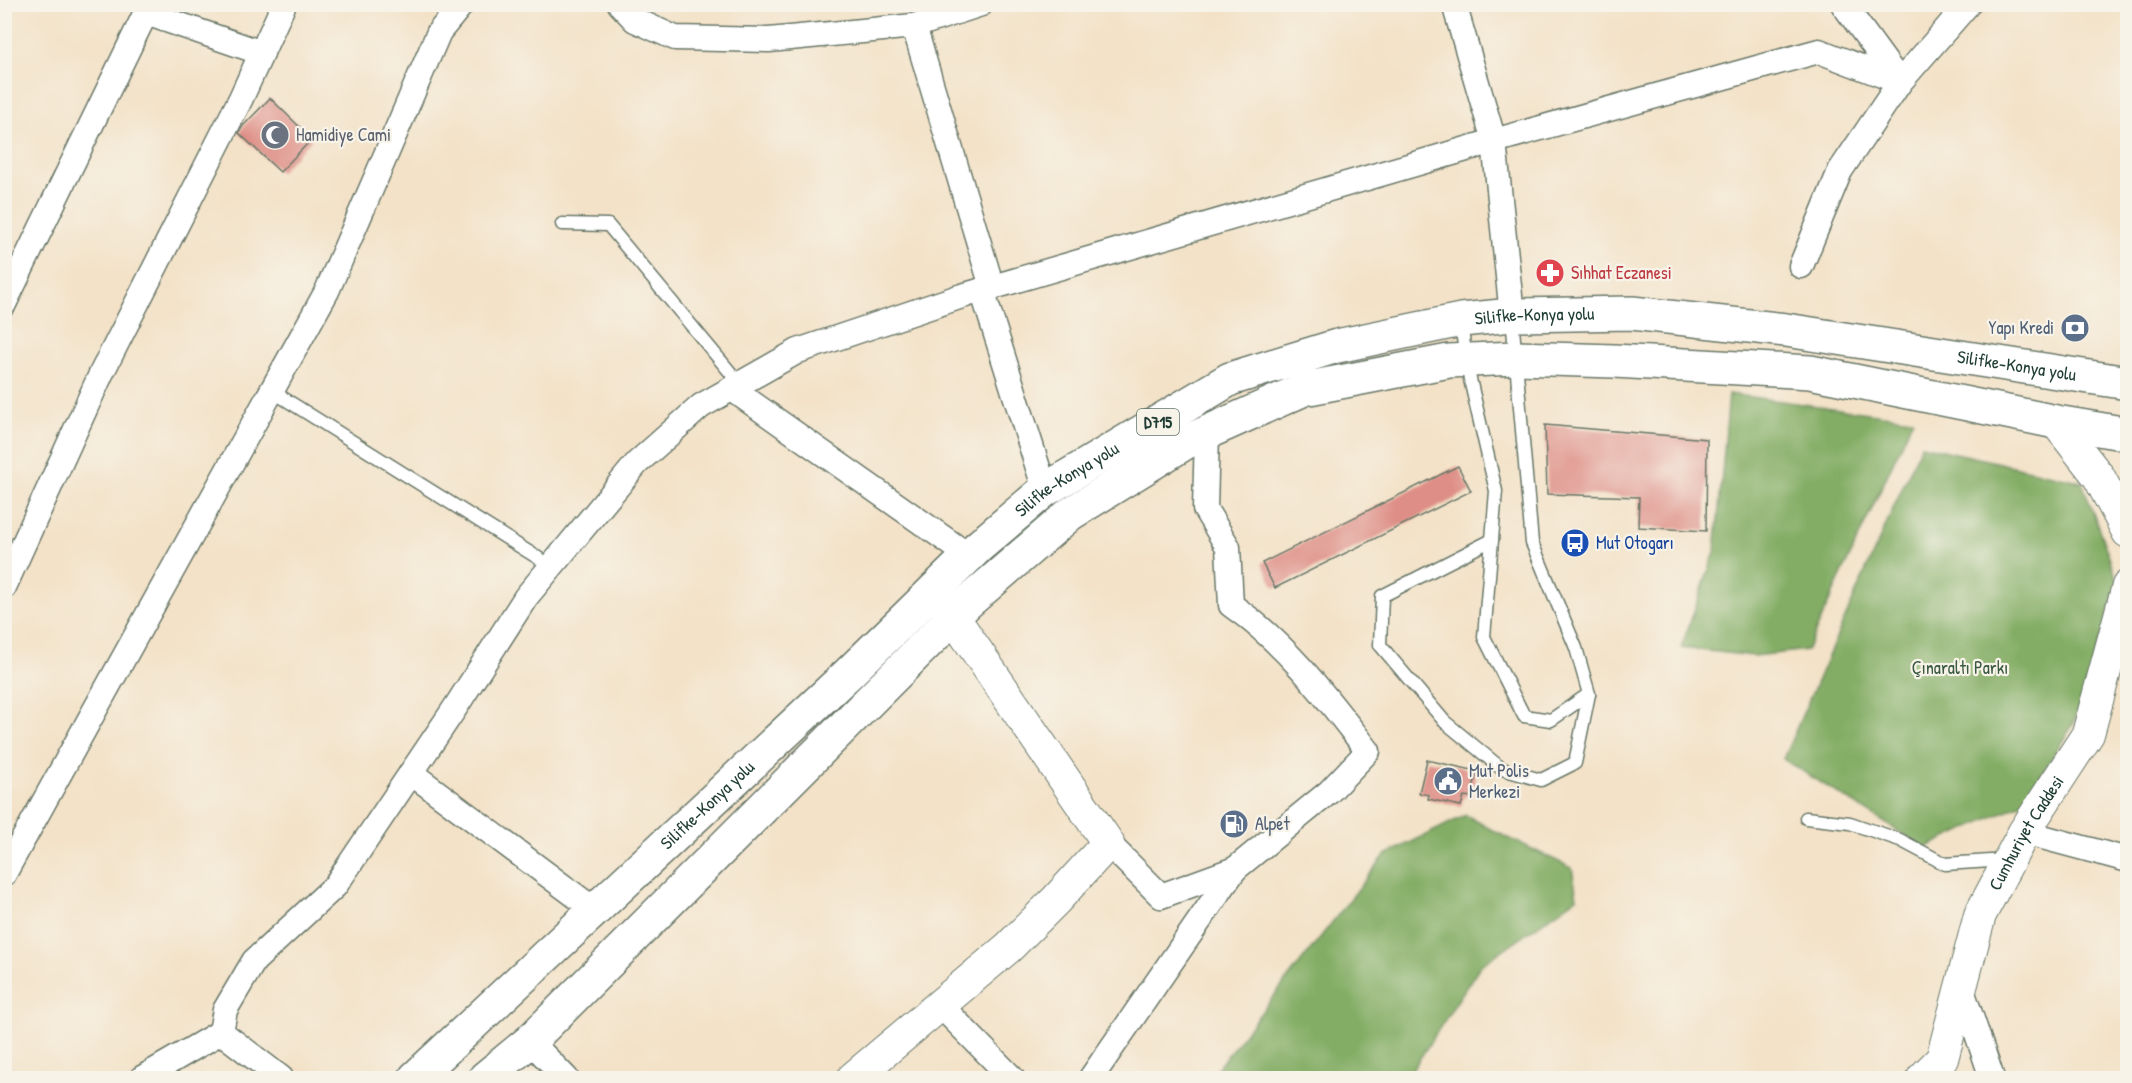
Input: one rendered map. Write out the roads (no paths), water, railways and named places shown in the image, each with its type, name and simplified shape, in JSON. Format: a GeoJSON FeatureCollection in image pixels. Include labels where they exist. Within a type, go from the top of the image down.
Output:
{"type":"FeatureCollection","features":[{"type":"Feature","properties":{"kind":"highway","name":"Silifke-Konya yolu"},"geometry":{"type":"LineString","coordinates":[[415,1078],[596,911],[969,556],[1045,490],[1230,379],[1337,346],[1461,320],[1512,315],[1632,313],[1786,330],[2127,383]]}},
{"type":"Feature","properties":{"kind":"highway","name":"Silifke-Konya yolu"},"geometry":{"type":"LineString","coordinates":[[485,1078],[530,1041],[953,618],[1070,514],[1188,441],[1304,389],[1449,361],[1515,358],[1614,361],[1810,372],[2056,422],[2127,434]]}},
{"type":"Feature","properties":{"kind":"street"},"geometry":{"type":"LineString","coordinates":[[4,587],[101,375],[242,98],[284,4]]}},
{"type":"Feature","properties":{"kind":"street"},"geometry":{"type":"LineString","coordinates":[[4,874],[327,291],[439,32],[462,4]]}},
{"type":"Feature","properties":{"kind":"street"},"geometry":{"type":"LineString","coordinates":[[620,4],[635,20],[675,38],[769,40],[914,26],[981,4]]}},
{"type":"Feature","properties":{"kind":"street"},"geometry":{"type":"LineString","coordinates":[[1454,4],[1494,141],[1512,315]]}},
{"type":"Feature","properties":{"kind":"street"},"geometry":{"type":"LineString","coordinates":[[1843,4],[1900,82]]}},
{"type":"Feature","properties":{"kind":"street"},"geometry":{"type":"LineString","coordinates":[[1801,266],[1840,171],[1900,82],[1968,4]]}},
{"type":"Feature","properties":{"kind":"street"},"geometry":{"type":"LineString","coordinates":[[4,304],[148,8],[262,53]]}},
{"type":"Feature","properties":{"kind":"street"},"geometry":{"type":"LineString","coordinates":[[914,26],[1045,490]]}},
{"type":"Feature","properties":{"kind":"street"},"geometry":{"type":"LineString","coordinates":[[142,1078],[221,1032],[225,1010],[254,961],[335,886],[526,597],[637,463],[701,406],[736,386],[798,351],[987,289],[1494,141],[1819,51],[1900,82]]}},
{"type":"Feature","properties":{"kind":"street"},"geometry":{"type":"LineString","coordinates":[[736,386],[969,556]]}},
{"type":"Feature","properties":{"kind":"street"},"geometry":{"type":"LineString","coordinates":[[2056,422],[2099,477],[2127,532]]}},
{"type":"Feature","properties":{"kind":"street"},"geometry":{"type":"LineString","coordinates":[[1091,1078],[1235,869],[1329,792],[1368,751],[1316,684],[1257,623],[1231,605],[1228,547],[1206,508],[1207,432]]}},
{"type":"Feature","properties":{"kind":"street","name":"Cumhuriyet Caddesi"},"geometry":{"type":"LineString","coordinates":[[1937,1072],[1980,915],[2024,832],[2088,734],[2127,586]]}},
{"type":"Feature","properties":{"kind":"street"},"geometry":{"type":"LineString","coordinates":[[935,589],[1108,843],[1161,896],[1235,869]]}},
{"type":"Feature","properties":{"kind":"street"},"geometry":{"type":"LineString","coordinates":[[411,773],[596,911]]}},
{"type":"Feature","properties":{"kind":"street"},"geometry":{"type":"LineString","coordinates":[[2024,832],[2127,860]]}},
{"type":"Feature","properties":{"kind":"street"},"geometry":{"type":"LineString","coordinates":[[853,1078],[1009,947],[1108,843]]}},
{"type":"Feature","properties":{"kind":"street"},"geometry":{"type":"LineString","coordinates":[[1961,987],[1992,1078]]}},
{"type":"Feature","properties":{"kind":"street"},"geometry":{"type":"LineString","coordinates":[[940,1005],[1012,1078]]}},
{"type":"Feature","properties":{"kind":"street"},"geometry":{"type":"LineString","coordinates":[[221,1032],[281,1078]]}},
{"type":"Feature","properties":{"kind":"street"},"geometry":{"type":"LineString","coordinates":[[530,1041],[566,1078]]}},
{"type":"Feature","properties":{"kind":"lane"},"geometry":{"type":"LineString","coordinates":[[562,224],[608,225],[736,386]]}},
{"type":"Feature","properties":{"kind":"lane"},"geometry":{"type":"LineString","coordinates":[[1492,540],[1382,596],[1380,645],[1445,722],[1502,769],[1541,780],[1575,763],[1588,694],[1576,648],[1532,543],[1512,315]]}},
{"type":"Feature","properties":{"kind":"lane"},"geometry":{"type":"LineString","coordinates":[[1461,320],[1466,362],[1496,491],[1484,637],[1524,716],[1551,720],[1588,694]]}},
{"type":"Feature","properties":{"kind":"lane"},"geometry":{"type":"LineString","coordinates":[[272,391],[551,566]]}},
{"type":"Feature","properties":{"kind":"lane"},"geometry":{"type":"LineString","coordinates":[[1806,818],[1850,823],[1900,840],[1945,864],[2010,860]]}},
{"type":"Feature","properties":{"kind":"place","name":"Hamidiye Cami"},"geometry":{"type":"Point","coordinates":[275,135]}},
{"type":"Feature","properties":{"kind":"place","name":"Sıhhat Eczanesi"},"geometry":{"type":"Point","coordinates":[1550,273]}},
{"type":"Feature","properties":{"kind":"place","name":"Yapı Kredi"},"geometry":{"type":"Point","coordinates":[2075,328]}},
{"type":"Feature","properties":{"kind":"place","name":"Mut Otogarı"},"geometry":{"type":"Point","coordinates":[1575,543]}},
{"type":"Feature","properties":{"kind":"place","name":"Mut Polis Merkezi"},"geometry":{"type":"Point","coordinates":[1448,781]}},
{"type":"Feature","properties":{"kind":"place","name":"Alpet"},"geometry":{"type":"Point","coordinates":[1234,824]}},
{"type":"Feature","properties":{"kind":"park label","name":"Çınaraltı Parkı"},"geometry":{"type":"Point","coordinates":[1960,668]}}]}
